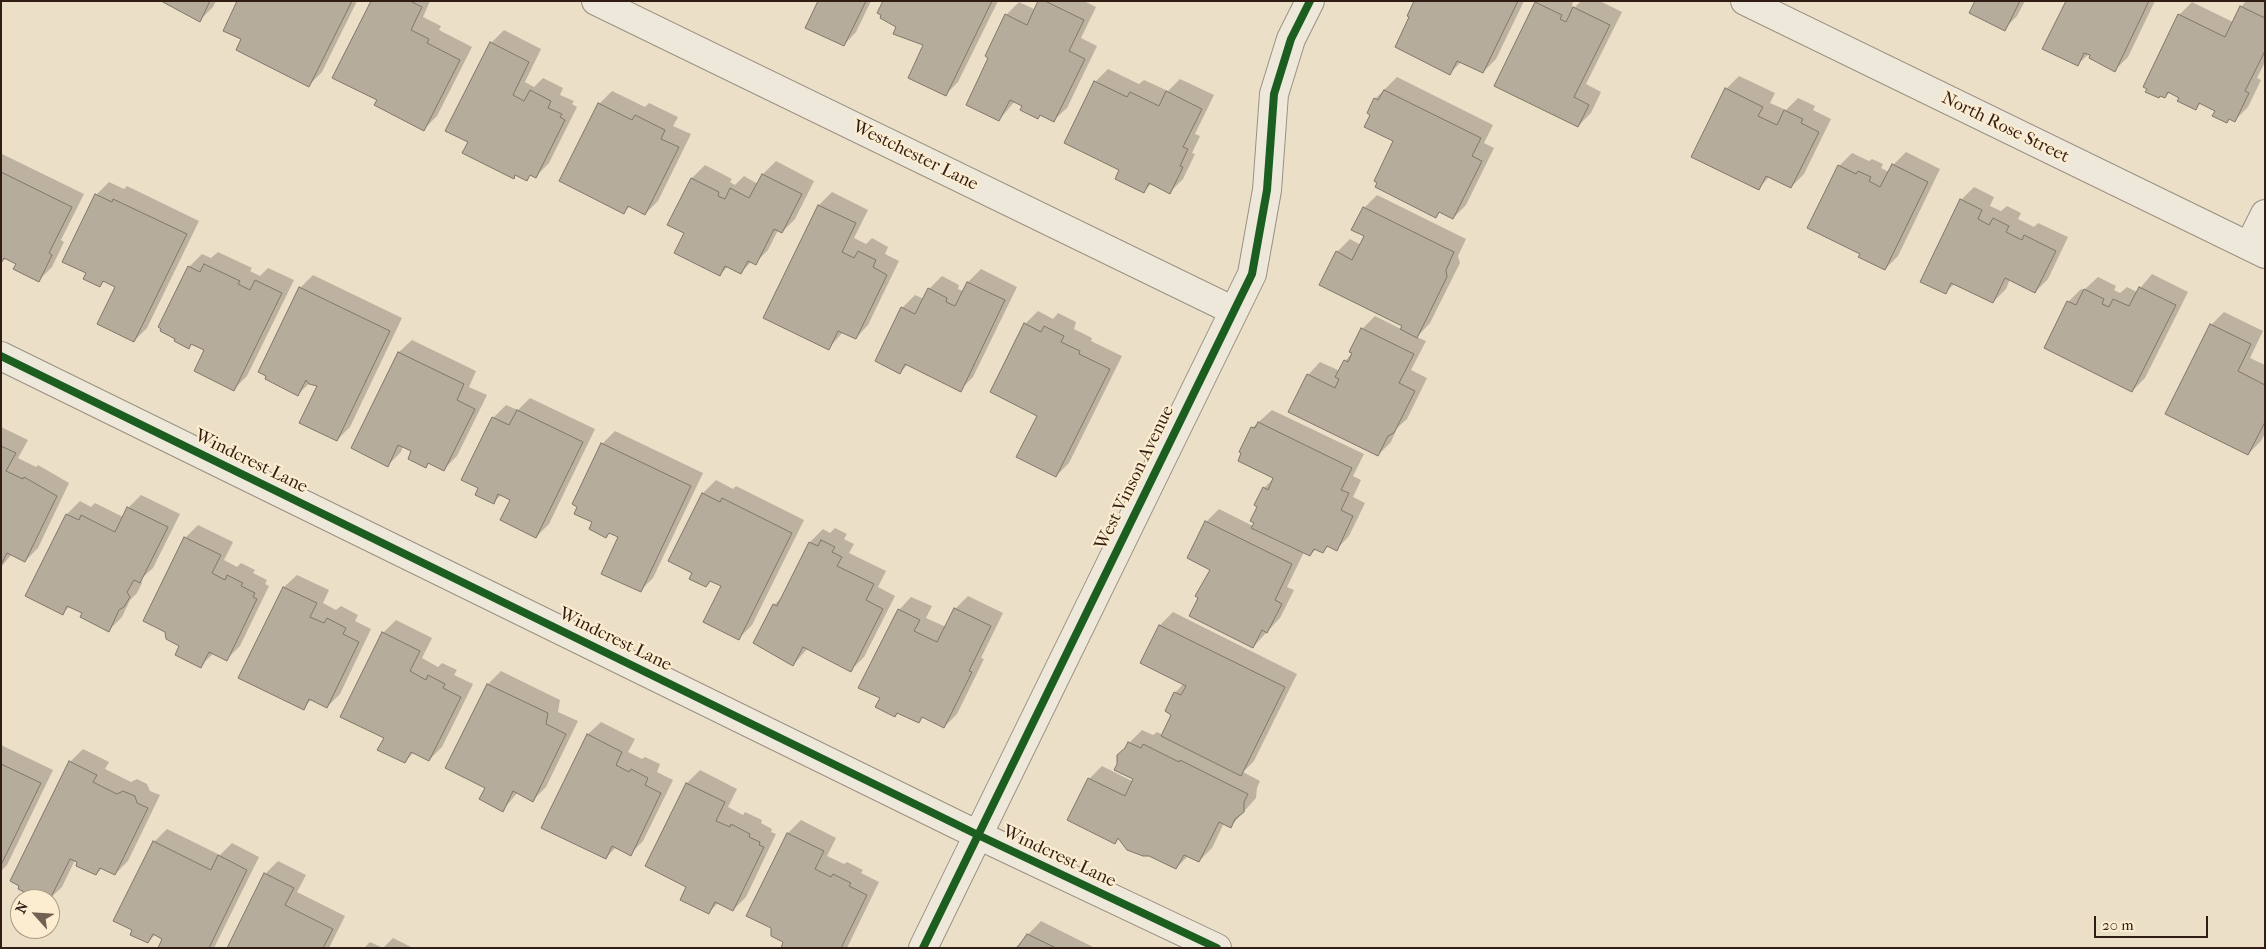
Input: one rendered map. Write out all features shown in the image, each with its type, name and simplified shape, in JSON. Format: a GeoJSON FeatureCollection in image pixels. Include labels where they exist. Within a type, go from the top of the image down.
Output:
{"type":"FeatureCollection","features":[{"type":"Feature","properties":{"kind":"street","name":"Westchester Lane"},"geometry":{"type":"LineString","coordinates":[[596,1],[1234,311]]}},
{"type":"Feature","properties":{"kind":"street","name":"West Vinson Avenue"},"geometry":{"type":"LineString","coordinates":[[923,948],[1252,274],[1267,190],[1274,94],[1291,39],[1310,1]]}},
{"type":"Feature","properties":{"kind":"street","name":"North Rose Street"},"geometry":{"type":"LineString","coordinates":[[1745,1],[2257,250]]}},
{"type":"Feature","properties":{"kind":"street"},"geometry":{"type":"LineString","coordinates":[[2257,250],[2265,214]]}},
{"type":"Feature","properties":{"kind":"street","name":"Windcrest Lane"},"geometry":{"type":"LineString","coordinates":[[1,356],[978,835],[1217,948]]}},
{"type":"Feature","properties":{"kind":"building"},"geometry":{"type":"Polygon","coordinates":[[[161,1],[210,1],[200,22],[161,1]]]}},
{"type":"Feature","properties":{"kind":"building"},"geometry":{"type":"Polygon","coordinates":[[[237,1],[352,1],[309,87],[236,50],[241,39],[223,31],[237,1]]]}},
{"type":"Feature","properties":{"kind":"building"},"geometry":{"type":"Polygon","coordinates":[[[371,1],[410,1],[422,7],[411,30],[429,39],[427,43],[460,60],[424,131],[374,105],[377,100],[332,78],[371,1]]]}},
{"type":"Feature","properties":{"kind":"building"},"geometry":{"type":"Polygon","coordinates":[[[818,1],[866,1],[844,46],[805,28],[818,1]]]}},
{"type":"Feature","properties":{"kind":"building"},"geometry":{"type":"Polygon","coordinates":[[[883,1],[992,1],[946,96],[908,78],[923,45],[893,34],[896,27],[880,18],[881,15],[877,13],[883,1]]]}},
{"type":"Feature","properties":{"kind":"building"},"geometry":{"type":"Polygon","coordinates":[[[1038,1],[1045,1],[1084,20],[1069,51],[1085,59],[1054,122],[1040,115],[1038,119],[1020,110],[1022,106],[1010,100],[999,121],[966,105],[988,58],[985,56],[1005,14],[1027,25],[1038,1]]]}},
{"type":"Feature","properties":{"kind":"building"},"geometry":{"type":"Polygon","coordinates":[[[1414,1],[1518,1],[1483,73],[1457,61],[1450,75],[1395,47],[1414,1]]]}},
{"type":"Feature","properties":{"kind":"building"},"geometry":{"type":"Polygon","coordinates":[[[1975,1],[2020,1],[2005,31],[1969,13],[1975,1]]]}},
{"type":"Feature","properties":{"kind":"building"},"geometry":{"type":"Polygon","coordinates":[[[2066,1],[2149,1],[2115,72],[2089,58],[2090,55],[2084,53],[2078,66],[2042,49],[2066,1]]]}},
{"type":"Feature","properties":{"kind":"building"},"geometry":{"type":"Polygon","coordinates":[[[1535,2],[1562,15],[1560,19],[1566,22],[1573,7],[1610,25],[1574,97],[1589,105],[1578,127],[1494,86],[1535,2]]]}},
{"type":"Feature","properties":{"kind":"building"},"geometry":{"type":"Polygon","coordinates":[[[2240,6],[2265,18],[2265,51],[2245,91],[2249,93],[2235,122],[2229,119],[2227,123],[2212,116],[2215,111],[2199,103],[2196,110],[2177,101],[2179,98],[2168,92],[2165,98],[2160,96],[2159,98],[2145,92],[2147,89],[2143,87],[2178,14],[2225,37],[2240,6]]]}},
{"type":"Feature","properties":{"kind":"building"},"geometry":{"type":"Polygon","coordinates":[[[490,42],[529,62],[513,95],[524,101],[530,90],[551,101],[548,108],[562,114],[560,117],[565,120],[536,178],[530,175],[527,181],[515,175],[514,179],[462,153],[468,142],[445,131],[490,42]]]}},
{"type":"Feature","properties":{"kind":"building"},"geometry":{"type":"Polygon","coordinates":[[[1094,81],[1127,97],[1130,92],[1159,106],[1166,91],[1202,109],[1183,147],[1188,149],[1180,166],[1183,167],[1170,194],[1149,183],[1144,193],[1115,179],[1119,170],[1064,143],[1094,81]]]}},
{"type":"Feature","properties":{"kind":"building"},"geometry":{"type":"Polygon","coordinates":[[[1725,88],[1763,107],[1758,116],[1777,125],[1784,110],[1803,119],[1801,123],[1819,132],[1791,188],[1766,176],[1759,190],[1691,157],[1725,88]]]}},
{"type":"Feature","properties":{"kind":"building"},"geometry":{"type":"Polygon","coordinates":[[[1384,90],[1481,138],[1472,156],[1482,161],[1453,219],[1439,212],[1436,218],[1375,187],[1377,183],[1374,181],[1393,141],[1364,127],[1370,115],[1367,113],[1374,98],[1378,100],[1384,90]]]}},
{"type":"Feature","properties":{"kind":"building"},"geometry":{"type":"Polygon","coordinates":[[[598,103],[632,120],[635,115],[665,130],[661,139],[679,147],[645,215],[628,206],[624,214],[559,181],[598,103]]]}},
{"type":"Feature","properties":{"kind":"building"},"geometry":{"type":"Polygon","coordinates":[[[1892,164],[1928,182],[1885,270],[1858,257],[1860,254],[1807,228],[1838,165],[1856,174],[1858,171],[1871,177],[1869,181],[1880,187],[1892,164]]]}},
{"type":"Feature","properties":{"kind":"building"},"geometry":{"type":"Polygon","coordinates":[[[1,172],[72,207],[49,253],[52,255],[39,282],[13,269],[16,264],[4,258],[1,263],[1,172]]]}},
{"type":"Feature","properties":{"kind":"building"},"geometry":{"type":"Polygon","coordinates":[[[762,174],[802,194],[782,233],[774,229],[756,265],[748,261],[741,274],[725,266],[720,276],[674,253],[684,233],[667,225],[691,178],[719,192],[718,196],[725,199],[730,188],[749,198],[762,174]]]}},
{"type":"Feature","properties":{"kind":"building"},"geometry":{"type":"Polygon","coordinates":[[[95,194],[112,202],[113,199],[187,234],[134,342],[97,324],[115,287],[103,281],[100,287],[83,279],[86,273],[62,262],[95,194]]]}},
{"type":"Feature","properties":{"kind":"building"},"geometry":{"type":"Polygon","coordinates":[[[1960,199],[1982,210],[1978,219],[1989,225],[1993,218],[2009,226],[2006,232],[2022,240],[2024,235],[2056,251],[2035,293],[2005,278],[1993,303],[1951,283],[1946,294],[1920,282],[1960,199]]]}},
{"type":"Feature","properties":{"kind":"building"},"geometry":{"type":"Polygon","coordinates":[[[818,205],[856,223],[842,252],[854,258],[858,251],[876,260],[873,267],[887,275],[856,339],[838,331],[829,350],[763,318],[818,205]]]}},
{"type":"Feature","properties":{"kind":"building"},"geometry":{"type":"Polygon","coordinates":[[[1363,207],[1454,252],[1446,270],[1447,277],[1417,338],[1400,329],[1402,326],[1319,285],[1336,251],[1352,260],[1364,236],[1351,230],[1363,207]]]}},
{"type":"Feature","properties":{"kind":"building"},"geometry":{"type":"Polygon","coordinates":[[[204,264],[240,281],[238,284],[250,290],[255,280],[282,293],[234,391],[194,371],[204,350],[191,344],[189,349],[174,341],[175,339],[160,331],[161,329],[158,327],[188,266],[200,272],[204,264]]]}},
{"type":"Feature","properties":{"kind":"building"},"geometry":{"type":"Polygon","coordinates":[[[967,282],[1005,300],[961,392],[905,364],[900,374],[875,361],[901,307],[915,314],[928,288],[947,298],[946,302],[955,306],[967,282]]]}},
{"type":"Feature","properties":{"kind":"building"},"geometry":{"type":"Polygon","coordinates":[[[299,287],[390,331],[337,441],[299,423],[317,386],[309,384],[306,380],[298,396],[265,379],[266,376],[258,372],[299,287]]]}},
{"type":"Feature","properties":{"kind":"building"},"geometry":{"type":"Polygon","coordinates":[[[2139,287],[2176,305],[2132,392],[2044,348],[2067,301],[2076,305],[2084,289],[2104,299],[2102,304],[2109,307],[2113,299],[2129,306],[2139,287]]]}},
{"type":"Feature","properties":{"kind":"building"},"geometry":{"type":"Polygon","coordinates":[[[1024,323],[1041,332],[1044,326],[1064,336],[1061,342],[1080,351],[1079,354],[1110,369],[1056,477],[1016,457],[1037,416],[990,392],[1024,323]]]}},
{"type":"Feature","properties":{"kind":"building"},"geometry":{"type":"Polygon","coordinates":[[[2210,324],[2251,344],[2238,371],[2265,385],[2265,422],[2248,455],[2165,414],[2210,324]]]}},
{"type":"Feature","properties":{"kind":"building"},"geometry":{"type":"Polygon","coordinates":[[[1361,328],[1414,354],[1399,383],[1415,391],[1394,433],[1388,436],[1378,456],[1288,412],[1307,374],[1335,388],[1339,379],[1335,377],[1344,360],[1348,362],[1352,353],[1349,352],[1361,328]]]}},
{"type":"Feature","properties":{"kind":"building"},"geometry":{"type":"Polygon","coordinates":[[[398,352],[464,384],[457,400],[475,409],[444,471],[428,463],[426,468],[408,459],[411,451],[398,445],[388,467],[351,448],[398,352]]]}},
{"type":"Feature","properties":{"kind":"building"},"geometry":{"type":"Polygon","coordinates":[[[517,410],[583,442],[536,538],[500,520],[510,500],[498,494],[494,504],[475,495],[478,488],[461,480],[492,417],[509,425],[517,410]]]}},
{"type":"Feature","properties":{"kind":"building"},"geometry":{"type":"Polygon","coordinates":[[[1258,422],[1352,468],[1341,490],[1349,493],[1341,510],[1353,516],[1337,551],[1327,546],[1323,553],[1314,549],[1310,556],[1251,528],[1254,523],[1250,521],[1257,507],[1254,505],[1263,487],[1268,490],[1273,478],[1238,461],[1241,453],[1239,452],[1251,427],[1255,428],[1258,422]]]}},
{"type":"Feature","properties":{"kind":"building"},"geometry":{"type":"Polygon","coordinates":[[[601,443],[691,486],[641,592],[601,574],[618,537],[609,533],[606,538],[589,529],[592,522],[574,514],[577,507],[572,504],[601,443]]]}},
{"type":"Feature","properties":{"kind":"building"},"geometry":{"type":"Polygon","coordinates":[[[1,446],[16,453],[6,471],[23,479],[24,477],[57,496],[25,562],[7,553],[1,565],[1,446]]]}},
{"type":"Feature","properties":{"kind":"building"},"geometry":{"type":"Polygon","coordinates":[[[702,493],[720,502],[722,498],[792,533],[739,640],[703,622],[721,586],[710,581],[706,587],[689,579],[692,573],[668,561],[702,493]]]}},
{"type":"Feature","properties":{"kind":"building"},"geometry":{"type":"Polygon","coordinates":[[[127,507],[168,527],[140,583],[134,580],[127,592],[130,597],[124,607],[119,610],[109,632],[80,617],[82,613],[67,606],[63,615],[25,596],[66,514],[79,520],[81,515],[115,532],[127,507]]]}},
{"type":"Feature","properties":{"kind":"building"},"geometry":{"type":"Polygon","coordinates":[[[1205,521],[1292,564],[1275,600],[1282,604],[1267,633],[1262,630],[1253,648],[1189,616],[1198,598],[1195,596],[1210,570],[1187,558],[1205,521]]]}},
{"type":"Feature","properties":{"kind":"building"},"geometry":{"type":"Polygon","coordinates":[[[184,537],[221,555],[212,573],[225,580],[227,575],[243,583],[241,586],[255,593],[253,597],[257,599],[227,661],[209,652],[201,668],[175,655],[179,646],[166,639],[165,632],[143,621],[184,537]]]}},
{"type":"Feature","properties":{"kind":"building"},"geometry":{"type":"Polygon","coordinates":[[[821,540],[835,547],[832,552],[842,557],[837,566],[874,584],[866,600],[883,609],[851,672],[803,647],[793,666],[753,643],[773,604],[777,606],[809,542],[818,546],[821,540]]]}},
{"type":"Feature","properties":{"kind":"building"},"geometry":{"type":"Polygon","coordinates":[[[283,587],[317,603],[310,617],[324,623],[327,618],[346,628],[343,634],[359,642],[327,708],[309,699],[304,710],[238,678],[283,587]]]}},
{"type":"Feature","properties":{"kind":"building"},"geometry":{"type":"Polygon","coordinates":[[[954,608],[991,626],[969,671],[972,672],[944,728],[922,717],[919,723],[897,713],[895,717],[875,707],[880,698],[858,688],[898,609],[920,620],[914,631],[937,642],[954,608]]]}},
{"type":"Feature","properties":{"kind":"building"},"geometry":{"type":"Polygon","coordinates":[[[1159,625],[1285,687],[1241,776],[1161,736],[1171,715],[1165,711],[1174,692],[1181,695],[1186,686],[1140,663],[1159,625]]]}},
{"type":"Feature","properties":{"kind":"building"},"geometry":{"type":"Polygon","coordinates":[[[382,632],[420,651],[410,671],[426,680],[428,675],[445,684],[443,688],[461,697],[429,761],[411,752],[405,763],[377,750],[384,738],[340,717],[382,632]]]}},
{"type":"Feature","properties":{"kind":"building"},"geometry":{"type":"Polygon","coordinates":[[[487,684],[548,713],[546,724],[566,734],[533,802],[513,791],[503,812],[479,799],[485,788],[445,768],[487,684]]]}},
{"type":"Feature","properties":{"kind":"building"},"geometry":{"type":"Polygon","coordinates":[[[587,734],[622,752],[616,765],[629,772],[631,769],[648,778],[645,785],[661,793],[631,856],[612,846],[606,859],[541,828],[587,734]]]}},
{"type":"Feature","properties":{"kind":"building"},"geometry":{"type":"Polygon","coordinates":[[[1128,742],[1141,748],[1143,744],[1179,762],[1180,760],[1248,794],[1244,802],[1244,812],[1235,819],[1231,828],[1219,822],[1199,862],[1184,855],[1176,869],[1149,856],[1143,856],[1127,850],[1118,838],[1115,844],[1067,820],[1088,778],[1125,796],[1133,779],[1114,770],[1117,764],[1117,755],[1125,748],[1128,742]]]}},
{"type":"Feature","properties":{"kind":"building"},"geometry":{"type":"Polygon","coordinates":[[[69,761],[97,775],[93,782],[117,794],[123,791],[135,796],[137,803],[148,808],[115,875],[100,868],[96,875],[76,866],[77,862],[70,859],[55,889],[18,889],[19,886],[10,881],[69,761]]]}},
{"type":"Feature","properties":{"kind":"building"},"geometry":{"type":"Polygon","coordinates":[[[1,764],[41,783],[1,865],[1,764]]]}},
{"type":"Feature","properties":{"kind":"building"},"geometry":{"type":"Polygon","coordinates":[[[686,783],[725,802],[716,821],[730,827],[731,824],[750,834],[749,837],[760,842],[759,845],[764,847],[733,911],[715,902],[709,914],[680,900],[686,887],[645,866],[686,783]]]}},
{"type":"Feature","properties":{"kind":"building"},"geometry":{"type":"Polygon","coordinates":[[[787,833],[824,851],[815,869],[831,877],[833,874],[851,883],[849,886],[867,895],[841,948],[781,948],[783,942],[771,936],[771,928],[746,916],[787,833]]]}},
{"type":"Feature","properties":{"kind":"building"},"geometry":{"type":"Polygon","coordinates":[[[153,841],[211,870],[218,855],[247,870],[209,948],[158,948],[162,939],[153,934],[148,943],[130,935],[132,930],[113,921],[153,841]]]}},
{"type":"Feature","properties":{"kind":"building"},"geometry":{"type":"Polygon","coordinates":[[[264,873],[294,888],[285,905],[333,929],[323,948],[227,948],[264,873]]]}},
{"type":"Feature","properties":{"kind":"building"},"geometry":{"type":"Polygon","coordinates":[[[1027,934],[1056,948],[1017,948],[1027,934]]]}},
{"type":"Feature","properties":{"kind":"cycle path"},"geometry":{"type":"LineString","coordinates":[[923,948],[1252,274],[1267,190],[1274,94],[1291,39],[1310,1]]}},
{"type":"Feature","properties":{"kind":"cycle path"},"geometry":{"type":"LineString","coordinates":[[1,356],[978,835],[1217,948]]}}]}
